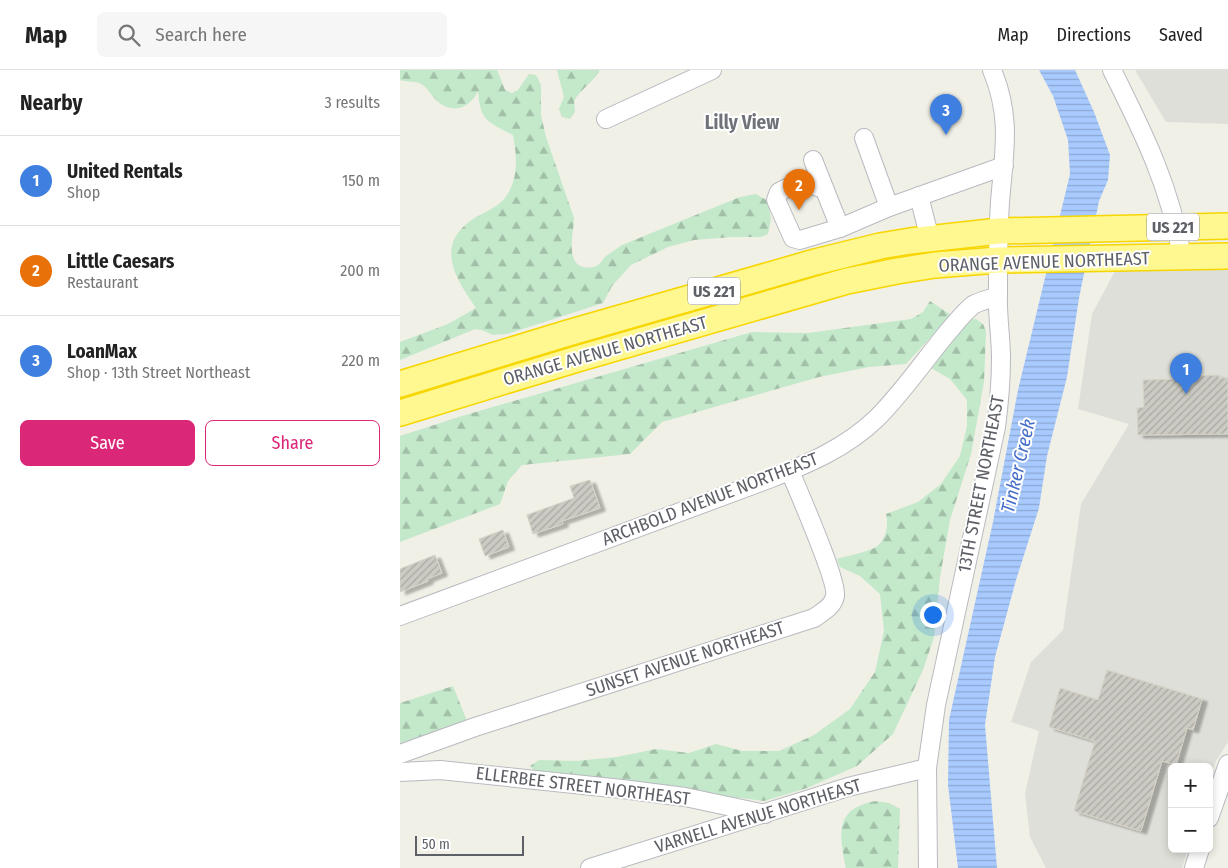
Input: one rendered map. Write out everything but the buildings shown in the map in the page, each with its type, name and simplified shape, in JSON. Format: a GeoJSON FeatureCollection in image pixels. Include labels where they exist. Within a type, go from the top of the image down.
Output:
{"type":"FeatureCollection","features":[{"type":"Feature","properties":{"kind":"highway","name":"ORANGE AVENUE NORTHEAST"},"geometry":{"type":"LineString","coordinates":[[400,384],[568,333],[847,253],[888,245],[999,231],[1118,230],[1228,226]]}},
{"type":"Feature","properties":{"kind":"highway","name":"ORANGE AVENUE NORTHEAST"},"geometry":{"type":"LineString","coordinates":[[400,413],[577,359],[847,281],[935,265],[998,260],[1228,256]]}},
{"type":"Feature","properties":{"kind":"street"},"geometry":{"type":"LineString","coordinates":[[606,118],[712,70]]}},
{"type":"Feature","properties":{"kind":"street","name":"13TH STREET NORTHEAST"},"geometry":{"type":"LineString","coordinates":[[928,868],[927,768],[936,705],[1000,403],[1001,358],[998,260],[1006,122],[1003,103],[992,70]]}},
{"type":"Feature","properties":{"kind":"street"},"geometry":{"type":"LineString","coordinates":[[1112,70],[1156,160],[1177,227],[1182,257]]}},
{"type":"Feature","properties":{"kind":"street"},"geometry":{"type":"LineString","coordinates":[[864,138],[889,207]]}},
{"type":"Feature","properties":{"kind":"street"},"geometry":{"type":"LineString","coordinates":[[812,160],[840,228]]}},
{"type":"Feature","properties":{"kind":"street"},"geometry":{"type":"LineString","coordinates":[[824,190],[814,186],[793,184],[779,192],[776,200],[793,238],[800,240],[840,228],[889,207],[1004,166]]}},
{"type":"Feature","properties":{"kind":"street"},"geometry":{"type":"LineString","coordinates":[[919,196],[930,239]]}},
{"type":"Feature","properties":{"kind":"street","name":"ARCHBOLD AVENUE NORTHEAST"},"geometry":{"type":"LineString","coordinates":[[400,616],[790,471],[835,450],[876,419],[899,394],[961,317],[974,305],[998,296]]}},
{"type":"Feature","properties":{"kind":"street"},"geometry":{"type":"LineString","coordinates":[[568,333],[577,359]]}},
{"type":"Feature","properties":{"kind":"street","name":"SUNSET AVENUE NORTHEAST"},"geometry":{"type":"LineString","coordinates":[[400,754],[484,724],[814,618],[826,610],[832,602],[835,589],[820,545],[790,471]]}},
{"type":"Feature","properties":{"kind":"street"},"geometry":{"type":"LineString","coordinates":[[1213,808],[1228,764]]}},
{"type":"Feature","properties":{"kind":"street","name":"VARNELL AVENUE NORTHEAST"},"geometry":{"type":"LineString","coordinates":[[590,868],[848,787],[927,768]]}},
{"type":"Feature","properties":{"kind":"street","name":"ELLERBEE STREET NORTHEAST"},"geometry":{"type":"LineString","coordinates":[[400,772],[440,770],[622,789],[685,797],[765,814]]}},
{"type":"Feature","properties":{"kind":"street"},"geometry":{"type":"LineString","coordinates":[[1194,868],[1199,853]]}},
{"type":"Feature","properties":{"kind":"shaded area"},"geometry":{"type":"Polygon","coordinates":[[[1135,70],[1228,70],[1228,124],[1166,122],[1135,70]]]}},
{"type":"Feature","properties":{"kind":"shaded area"},"geometry":{"type":"Polygon","coordinates":[[[1228,269],[1228,742],[1213,769],[1213,763],[1168,763],[1168,853],[1187,853],[1182,868],[1046,868],[1030,837],[1025,794],[1039,731],[1011,722],[1031,662],[1063,630],[1081,504],[1129,424],[1078,409],[1092,314],[1115,271],[1228,269]]]}},
{"type":"Feature","properties":{"kind":"green space"},"geometry":{"type":"Polygon","coordinates":[[[400,70],[497,70],[505,90],[512,93],[518,90],[529,74],[536,75],[541,85],[541,115],[546,137],[574,218],[572,253],[577,264],[583,267],[591,268],[596,266],[622,245],[740,197],[756,194],[768,201],[771,219],[768,234],[761,237],[694,240],[668,247],[631,265],[612,286],[603,303],[507,334],[493,335],[475,329],[400,360],[400,342],[448,324],[476,308],[456,274],[451,251],[454,240],[461,229],[502,201],[510,191],[515,175],[516,159],[513,135],[491,123],[483,115],[478,91],[467,105],[449,108],[434,98],[420,83],[400,80],[400,70]]]}},
{"type":"Feature","properties":{"kind":"green space"},"geometry":{"type":"Polygon","coordinates":[[[557,70],[600,70],[574,101],[575,112],[570,119],[562,117],[559,109],[564,97],[557,70]]]}},
{"type":"Feature","properties":{"kind":"green space"},"geometry":{"type":"Polygon","coordinates":[[[930,301],[951,315],[906,364],[869,367],[819,377],[662,422],[630,454],[522,465],[508,481],[500,504],[400,542],[400,436],[462,416],[752,332],[808,333],[911,319],[923,312],[930,301]]]}},
{"type":"Feature","properties":{"kind":"green space"},"geometry":{"type":"Polygon","coordinates":[[[976,319],[983,324],[986,331],[984,382],[971,454],[950,520],[940,577],[934,637],[923,670],[893,734],[857,766],[807,788],[764,801],[725,796],[683,787],[535,771],[530,766],[539,760],[576,761],[617,757],[656,749],[689,753],[716,744],[742,751],[779,751],[814,735],[850,709],[875,672],[884,631],[880,594],[860,576],[840,567],[837,559],[876,547],[886,532],[886,514],[918,502],[941,484],[960,456],[967,426],[967,400],[950,379],[931,368],[932,360],[968,320],[976,319]]]}},
{"type":"Feature","properties":{"kind":"green space"},"geometry":{"type":"Polygon","coordinates":[[[453,686],[467,721],[400,743],[400,703],[453,686]]]}},
{"type":"Feature","properties":{"kind":"green space"},"geometry":{"type":"Polygon","coordinates":[[[876,801],[889,803],[900,809],[898,868],[846,868],[842,834],[846,817],[852,810],[876,801]]]}},
{"type":"Feature","properties":{"kind":"water","name":"Tinker Creek"},"geometry":{"type":"Polygon","coordinates":[[[1039,70],[1075,70],[1094,112],[1110,155],[1108,180],[1099,201],[1079,298],[1067,377],[1047,456],[1039,508],[1016,580],[995,657],[985,725],[997,868],[958,868],[948,785],[949,720],[993,522],[1018,390],[1070,174],[1068,140],[1053,96],[1039,70]]]}},
{"type":"Feature","properties":{"kind":"place","name":"LoanMax"},"geometry":{"type":"Point","coordinates":[946,135]}},
{"type":"Feature","properties":{"kind":"place","name":"Little Caesars"},"geometry":{"type":"Point","coordinates":[799,210]}},
{"type":"Feature","properties":{"kind":"place","name":"United Rentals"},"geometry":{"type":"Point","coordinates":[1186,394]}},
{"type":"Feature","properties":{"kind":"district","name":"Lilly View"},"geometry":{"type":"Point","coordinates":[742,122]}}]}
